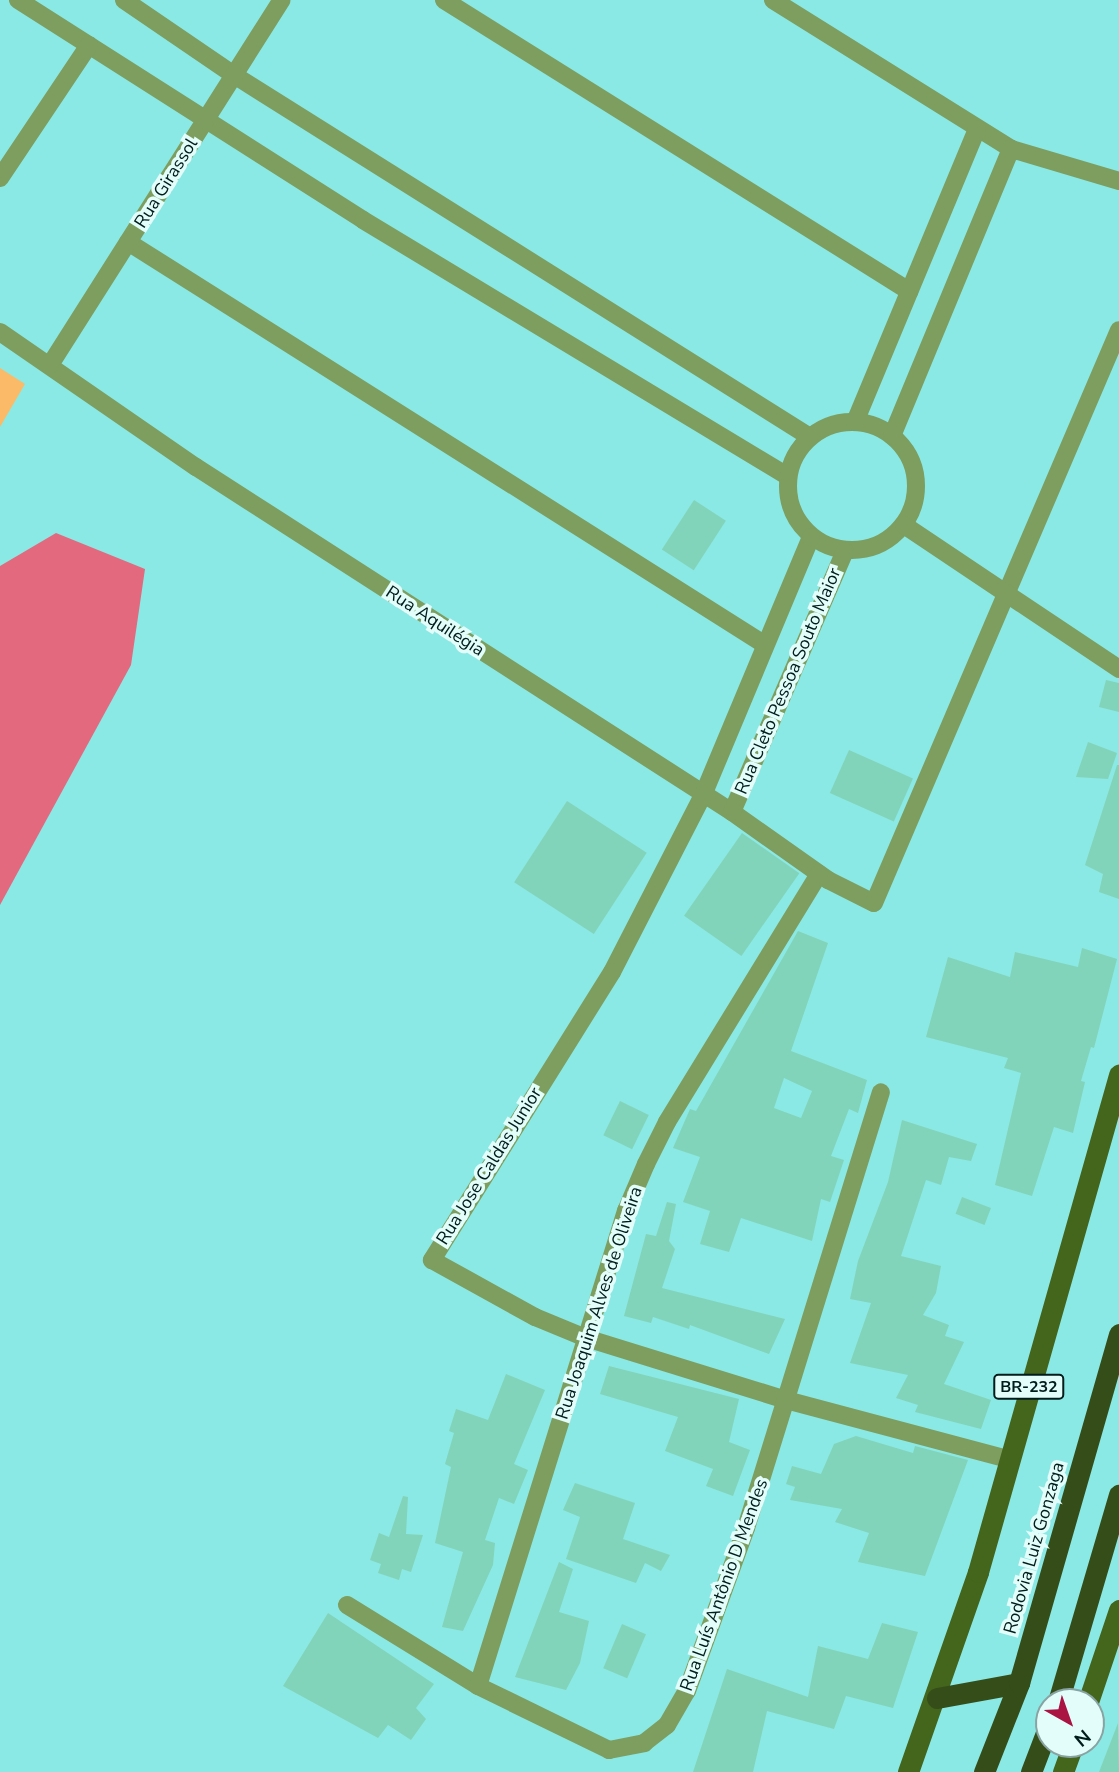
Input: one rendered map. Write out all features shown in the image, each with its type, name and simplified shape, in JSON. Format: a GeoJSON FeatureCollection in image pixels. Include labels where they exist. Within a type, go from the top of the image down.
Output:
{"type":"FeatureCollection","features":[{"type":"Feature","properties":{"kind":"highway","name":"Rodovia Luiz Gonzaga"},"geometry":{"type":"LineString","coordinates":[[984,1772],[1019,1683],[1119,1334]]}},
{"type":"Feature","properties":{"kind":"highway"},"geometry":{"type":"LineString","coordinates":[[1062,1688],[1119,1495]]}},
{"type":"Feature","properties":{"kind":"highway"},"geometry":{"type":"LineString","coordinates":[[937,1698],[1019,1683]]}},
{"type":"Feature","properties":{"kind":"main road","name":"BR-232"},"geometry":{"type":"LineString","coordinates":[[937,1698],[1119,1075]]}},
{"type":"Feature","properties":{"kind":"main road"},"geometry":{"type":"LineString","coordinates":[[1094,1688],[1115,1642],[1119,1610]]}},
{"type":"Feature","properties":{"kind":"main road"},"geometry":{"type":"LineString","coordinates":[[908,1772],[937,1698]]}},
{"type":"Feature","properties":{"kind":"street"},"geometry":{"type":"LineString","coordinates":[[19,0],[206,120],[788,476]]}},
{"type":"Feature","properties":{"kind":"street"},"geometry":{"type":"LineString","coordinates":[[124,0],[234,75],[810,437]]}},
{"type":"Feature","properties":{"kind":"street","name":"Rua Girassol"},"geometry":{"type":"LineString","coordinates":[[50,365],[282,0]]}},
{"type":"Feature","properties":{"kind":"street"},"geometry":{"type":"LineString","coordinates":[[444,0],[909,291]]}},
{"type":"Feature","properties":{"kind":"street"},"geometry":{"type":"LineString","coordinates":[[773,0],[1011,149],[1119,181]]}},
{"type":"Feature","properties":{"kind":"street"},"geometry":{"type":"LineString","coordinates":[[0,177],[89,45]]}},
{"type":"Feature","properties":{"kind":"street"},"geometry":{"type":"LineString","coordinates":[[855,422],[978,129]]}},
{"type":"Feature","properties":{"kind":"street"},"geometry":{"type":"LineString","coordinates":[[892,436],[1011,149]]}},
{"type":"Feature","properties":{"kind":"street"},"geometry":{"type":"LineString","coordinates":[[128,242],[764,644]]}},
{"type":"Feature","properties":{"kind":"street"},"geometry":{"type":"LineString","coordinates":[[1006,597],[1119,330]]}},
{"type":"Feature","properties":{"kind":"street","name":"Rua Aquilégia"},"geometry":{"type":"LineString","coordinates":[[0,332],[196,467],[732,812],[819,874],[874,904],[1006,597]]}},
{"type":"Feature","properties":{"kind":"street"},"geometry":{"type":"LineString","coordinates":[[855,422],[892,436],[905,450],[916,488],[904,525],[887,540],[867,549],[845,551],[811,537],[792,510],[788,476],[792,461],[810,437],[831,426],[855,422]]}},
{"type":"Feature","properties":{"kind":"street"},"geometry":{"type":"LineString","coordinates":[[904,525],[1006,597],[1119,669]]}},
{"type":"Feature","properties":{"kind":"street","name":"Rua Cleto Pessoa Souto Maior"},"geometry":{"type":"LineString","coordinates":[[703,794],[811,537]]}},
{"type":"Feature","properties":{"kind":"street","name":"Rua Cleto Pessoa Souto Maior"},"geometry":{"type":"LineString","coordinates":[[732,812],[845,551]]}},
{"type":"Feature","properties":{"kind":"street","name":"Rua Jose Caldas Junior"},"geometry":{"type":"LineString","coordinates":[[703,794],[612,972],[431,1258],[536,1317],[586,1338],[786,1401],[1008,1458]]}},
{"type":"Feature","properties":{"kind":"street","name":"Rua Joaquim Alves de Oliveira"},"geometry":{"type":"LineString","coordinates":[[478,1686],[626,1211],[667,1122],[819,874]]}},
{"type":"Feature","properties":{"kind":"street","name":"Rua Luís Antônio D Mendes"},"geometry":{"type":"LineString","coordinates":[[347,1605],[478,1686],[609,1749],[644,1743],[667,1725],[678,1712],[733,1566],[881,1093]]}},
{"type":"Feature","properties":{"kind":"shaded area"},"geometry":{"type":"Polygon","coordinates":[[[0,368],[25,384],[0,427],[0,368]]]}},
{"type":"Feature","properties":{"kind":"shaded area"},"geometry":{"type":"Polygon","coordinates":[[[56,533],[145,569],[131,665],[0,905],[0,566],[56,533]]]}},
{"type":"Feature","properties":{"kind":"building"},"geometry":{"type":"Polygon","coordinates":[[[694,500],[726,521],[694,570],[662,549],[694,500]]]}},
{"type":"Feature","properties":{"kind":"building"},"geometry":{"type":"Polygon","coordinates":[[[1106,680],[1119,683],[1119,712],[1099,707],[1106,680]]]}},
{"type":"Feature","properties":{"kind":"building"},"geometry":{"type":"Polygon","coordinates":[[[1088,742],[1117,753],[1108,779],[1076,777],[1088,742]]]}},
{"type":"Feature","properties":{"kind":"building"},"geometry":{"type":"Polygon","coordinates":[[[849,750],[913,778],[894,821],[830,793],[849,750]]]}},
{"type":"Feature","properties":{"kind":"building"},"geometry":{"type":"Polygon","coordinates":[[[1117,765],[1119,899],[1099,892],[1103,874],[1085,865],[1117,765]]]}},
{"type":"Feature","properties":{"kind":"building"},"geometry":{"type":"Polygon","coordinates":[[[567,801],[647,853],[594,934],[514,882],[567,801]]]}},
{"type":"Feature","properties":{"kind":"building"},"geometry":{"type":"Polygon","coordinates":[[[742,833],[799,873],[741,956],[684,916],[742,833]]]}},
{"type":"Feature","properties":{"kind":"building"},"geometry":{"type":"Polygon","coordinates":[[[798,931],[828,943],[791,1051],[867,1080],[858,1113],[849,1109],[831,1156],[844,1160],[830,1202],[821,1199],[812,1241],[741,1218],[729,1252],[700,1244],[710,1211],[683,1202],[700,1157],[673,1148],[690,1109],[696,1111],[798,931]],[[784,1078],[774,1108],[801,1118],[812,1091],[784,1078]]]}},
{"type":"Feature","properties":{"kind":"building"},"geometry":{"type":"Polygon","coordinates":[[[1082,948],[1117,959],[1094,1048],[1091,1047],[1081,1081],[1085,1082],[1073,1133],[1054,1127],[1032,1196],[995,1185],[1021,1073],[1004,1068],[1008,1058],[926,1037],[948,957],[1010,977],[1015,952],[1078,967],[1082,948]]]}},
{"type":"Feature","properties":{"kind":"building"},"geometry":{"type":"Polygon","coordinates":[[[620,1101],[649,1115],[632,1149],[603,1135],[620,1101]]]}},
{"type":"Feature","properties":{"kind":"building"},"geometry":{"type":"Polygon","coordinates":[[[902,1120],[977,1144],[971,1161],[949,1157],[941,1185],[926,1180],[901,1256],[941,1266],[936,1293],[923,1315],[949,1325],[945,1336],[964,1342],[944,1384],[991,1400],[981,1429],[915,1412],[918,1405],[896,1398],[908,1375],[850,1363],[871,1303],[850,1299],[858,1261],[888,1182],[902,1120]]]}},
{"type":"Feature","properties":{"kind":"building"},"geometry":{"type":"Polygon","coordinates":[[[962,1197],[991,1208],[984,1225],[956,1214],[962,1197]]]}},
{"type":"Feature","properties":{"kind":"building"},"geometry":{"type":"Polygon","coordinates":[[[667,1202],[676,1204],[669,1241],[675,1249],[662,1288],[785,1319],[769,1354],[690,1325],[689,1329],[653,1317],[651,1323],[624,1316],[646,1234],[656,1236],[667,1202]]]}},
{"type":"Feature","properties":{"kind":"building"},"geometry":{"type":"Polygon","coordinates":[[[609,1366],[739,1399],[729,1442],[750,1450],[733,1496],[706,1486],[713,1469],[665,1451],[678,1417],[600,1394],[609,1366]]]}},
{"type":"Feature","properties":{"kind":"building"},"geometry":{"type":"Polygon","coordinates":[[[506,1374],[545,1390],[514,1464],[528,1470],[514,1504],[499,1498],[485,1540],[495,1543],[493,1565],[463,1631],[442,1627],[463,1552],[435,1543],[451,1467],[445,1464],[454,1433],[449,1431],[456,1409],[488,1420],[506,1374]]]}},
{"type":"Feature","properties":{"kind":"building"},"geometry":{"type":"Polygon","coordinates":[[[856,1436],[913,1453],[915,1446],[968,1460],[925,1576],[858,1562],[869,1533],[835,1522],[842,1509],[790,1500],[795,1487],[786,1484],[792,1466],[821,1474],[834,1444],[856,1436]]]}},
{"type":"Feature","properties":{"kind":"building"},"geometry":{"type":"Polygon","coordinates":[[[575,1483],[635,1503],[623,1539],[670,1555],[661,1571],[645,1563],[636,1583],[566,1559],[580,1517],[563,1510],[575,1483]]]}},
{"type":"Feature","properties":{"kind":"building"},"geometry":{"type":"Polygon","coordinates":[[[403,1496],[408,1497],[406,1534],[423,1535],[411,1572],[402,1569],[399,1580],[378,1573],[381,1564],[370,1560],[379,1533],[389,1537],[403,1496]]]}},
{"type":"Feature","properties":{"kind":"building"},"geometry":{"type":"Polygon","coordinates":[[[559,1562],[573,1569],[559,1612],[589,1621],[580,1663],[566,1690],[515,1677],[559,1562]]]}},
{"type":"Feature","properties":{"kind":"building"},"geometry":{"type":"Polygon","coordinates":[[[328,1613],[434,1684],[416,1708],[426,1719],[411,1740],[388,1725],[378,1738],[283,1686],[328,1613]]]}},
{"type":"Feature","properties":{"kind":"building"},"geometry":{"type":"Polygon","coordinates":[[[882,1623],[918,1632],[893,1708],[846,1696],[834,1729],[767,1711],[753,1772],[693,1772],[727,1669],[808,1697],[818,1646],[868,1659],[882,1623]]]}},
{"type":"Feature","properties":{"kind":"building"},"geometry":{"type":"Polygon","coordinates":[[[622,1624],[646,1634],[627,1678],[603,1668],[622,1624]]]}},
{"type":"Feature","properties":{"kind":"building"},"geometry":{"type":"Polygon","coordinates":[[[1118,1723],[1119,1772],[1099,1772],[1118,1723]]]}}]}
